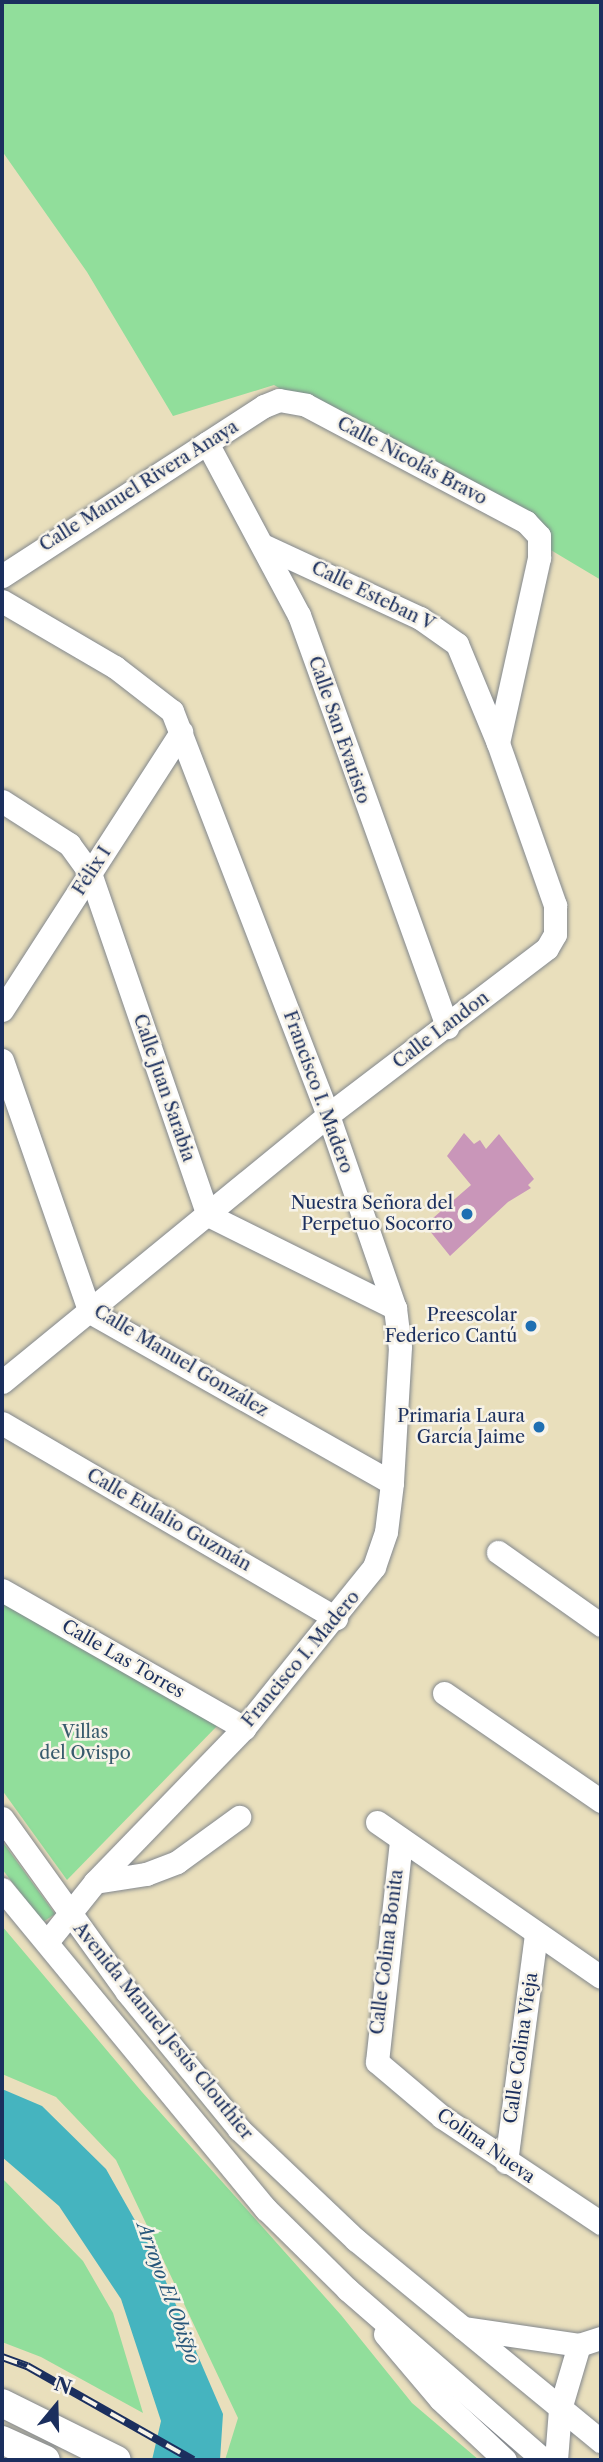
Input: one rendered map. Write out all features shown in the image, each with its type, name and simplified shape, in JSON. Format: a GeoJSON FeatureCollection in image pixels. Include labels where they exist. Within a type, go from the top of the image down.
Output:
{"type":"FeatureCollection","features":[{"type":"Feature","properties":{"kind":"main road"},"geometry":{"type":"LineString","coordinates":[[2,2403],[117,2460]]}},
{"type":"Feature","properties":{"kind":"main road"},"geometry":{"type":"LineString","coordinates":[[2,2440],[46,2460]]}},
{"type":"Feature","properties":{"kind":"street","name":"Calle Manuel Rivera Anaya"},"geometry":{"type":"LineString","coordinates":[[2,576],[207,443],[279,400]]}},
{"type":"Feature","properties":{"kind":"street","name":"Calle Nicolás Bravo"},"geometry":{"type":"LineString","coordinates":[[279,400],[306,405],[526,522],[539,536],[538,558],[498,743]]}},
{"type":"Feature","properties":{"kind":"street","name":"Calle San Evaristo"},"geometry":{"type":"LineString","coordinates":[[207,443],[299,615],[447,1027]]}},
{"type":"Feature","properties":{"kind":"street","name":"Calle Esteban V"},"geometry":{"type":"LineString","coordinates":[[263,545],[441,630],[466,660],[498,743]]}},
{"type":"Feature","properties":{"kind":"street","name":"Francisco I. Madero"},"geometry":{"type":"LineString","coordinates":[[2,601],[83,646],[154,694],[172,711],[328,1115],[395,1308],[400,1348],[392,1483],[380,1553],[336,1618],[244,1728],[95,1882],[47,1942]]}},
{"type":"Feature","properties":{"kind":"street","name":"Félix I"},"geometry":{"type":"LineString","coordinates":[[4,1003],[181,732]]}},
{"type":"Feature","properties":{"kind":"street","name":"Calle Landon"},"geometry":{"type":"LineString","coordinates":[[2,1382],[328,1115],[447,1027],[547,948],[556,928],[555,905],[498,743]]}},
{"type":"Feature","properties":{"kind":"street","name":"Calle Juan Sarabia"},"geometry":{"type":"LineString","coordinates":[[2,801],[69,844],[90,873],[208,1215]]}},
{"type":"Feature","properties":{"kind":"street","name":"Calle Manuel González"},"geometry":{"type":"LineString","coordinates":[[2,1060],[90,1312],[392,1483]]}},
{"type":"Feature","properties":{"kind":"street"},"geometry":{"type":"LineString","coordinates":[[208,1215],[395,1308]]}},
{"type":"Feature","properties":{"kind":"street","name":"Calle Eulalio Guzmán"},"geometry":{"type":"LineString","coordinates":[[2,1423],[336,1618]]}},
{"type":"Feature","properties":{"kind":"street"},"geometry":{"type":"LineString","coordinates":[[498,1552],[601,1625]]}},
{"type":"Feature","properties":{"kind":"street","name":"Calle Las Torres"},"geometry":{"type":"LineString","coordinates":[[2,1590],[244,1728]]}},
{"type":"Feature","properties":{"kind":"street"},"geometry":{"type":"LineString","coordinates":[[444,1693],[601,1801]]}},
{"type":"Feature","properties":{"kind":"street"},"geometry":{"type":"LineString","coordinates":[[95,1882],[146,1874],[177,1862],[239,1817]]}},
{"type":"Feature","properties":{"kind":"street","name":"Avenida Manuel Jesús Clouthier"},"geometry":{"type":"LineString","coordinates":[[2,1818],[68,1913],[239,2129],[356,2240],[601,2441]]}},
{"type":"Feature","properties":{"kind":"street"},"geometry":{"type":"LineString","coordinates":[[377,1822],[536,1935],[601,1977]]}},
{"type":"Feature","properties":{"kind":"street","name":"Calle Colina Bonita"},"geometry":{"type":"LineString","coordinates":[[377,2062],[401,1841]]}},
{"type":"Feature","properties":{"kind":"street","name":"Avenida Manuel Jesús Clouthier"},"geometry":{"type":"LineString","coordinates":[[2,1889],[224,2162],[347,2289],[544,2460]]}},
{"type":"Feature","properties":{"kind":"street","name":"Calle Colina Vieja"},"geometry":{"type":"LineString","coordinates":[[506,2162],[536,1935]]}},
{"type":"Feature","properties":{"kind":"street","name":"Colina Nueva"},"geometry":{"type":"LineString","coordinates":[[377,2062],[442,2117],[601,2223]]}},
{"type":"Feature","properties":{"kind":"street"},"geometry":{"type":"LineString","coordinates":[[347,2289],[440,2399],[505,2460]]}},
{"type":"Feature","properties":{"kind":"street"},"geometry":{"type":"LineString","coordinates":[[463,2328],[590,2342],[560,2409],[556,2460]]}},
{"type":"Feature","properties":{"kind":"green space"},"geometry":{"type":"Polygon","coordinates":[[[2,2],[601,2],[601,580],[274,385],[173,416],[87,272],[2,151],[2,2]]]}},
{"type":"Feature","properties":{"kind":"green space","name":"Villas del Ovispo"},"geometry":{"type":"Polygon","coordinates":[[[2,1600],[218,1725],[67,1880],[2,1790],[2,1600]]]}},
{"type":"Feature","properties":{"kind":"green space"},"geometry":{"type":"Polygon","coordinates":[[[2,1841],[55,1914],[43,1922],[2,1869],[2,1841]]]}},
{"type":"Feature","properties":{"kind":"green space"},"geometry":{"type":"Polygon","coordinates":[[[2,1926],[142,2092],[341,2315],[412,2403],[479,2460],[225,2460],[238,2418],[116,2160],[56,2097],[2,2074],[2,1926]]]}},
{"type":"Feature","properties":{"kind":"green space"},"geometry":{"type":"Polygon","coordinates":[[[2,2178],[83,2261],[113,2313],[143,2413],[41,2357],[2,2342],[2,2178]]]}},
{"type":"Feature","properties":{"kind":"water","name":"Arroyo El Obispo"},"geometry":{"type":"Polygon","coordinates":[[[2,2089],[42,2106],[106,2169],[154,2254],[223,2414],[220,2460],[152,2460],[161,2421],[121,2299],[59,2206],[2,2157],[2,2089]]]}},
{"type":"Feature","properties":{"kind":"building"},"geometry":{"type":"Polygon","coordinates":[[[464,1133],[474,1144],[480,1140],[486,1149],[499,1134],[534,1179],[528,1185],[531,1188],[508,1202],[450,1256],[425,1225],[471,1185],[447,1156],[464,1133]]]}},
{"type":"Feature","properties":{"kind":"railway"},"geometry":{"type":"LineString","coordinates":[[2,2357],[27,2366],[193,2460]]}},
{"type":"Feature","properties":{"kind":"place","name":"Nuestra Señora del Perpetuo Socorro"},"geometry":{"type":"Point","coordinates":[467,1214]}},
{"type":"Feature","properties":{"kind":"place","name":"Preescolar Federico Cantú"},"geometry":{"type":"Point","coordinates":[531,1326]}},
{"type":"Feature","properties":{"kind":"place","name":"Primaria Laura García Jaime"},"geometry":{"type":"Point","coordinates":[539,1427]}}]}
